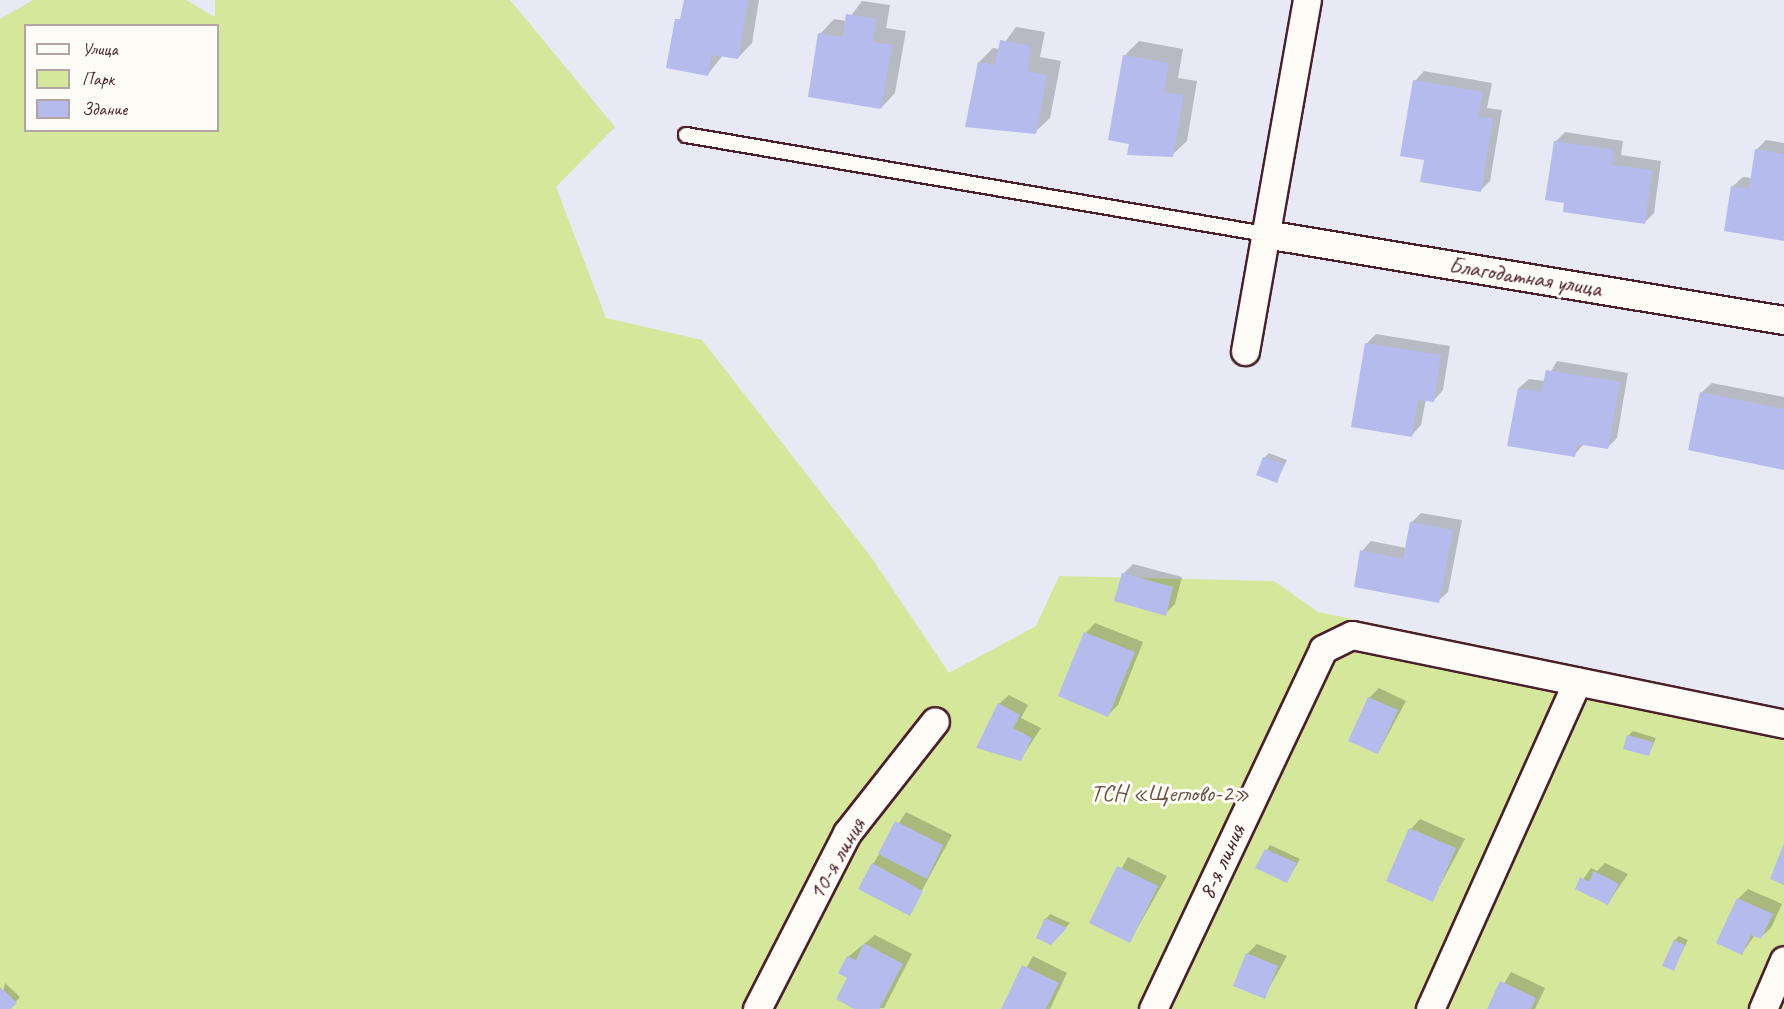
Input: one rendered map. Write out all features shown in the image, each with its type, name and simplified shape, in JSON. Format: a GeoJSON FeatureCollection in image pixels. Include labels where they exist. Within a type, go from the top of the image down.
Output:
{"type":"FeatureCollection","features":[{"type":"Feature","properties":{"kind":"street"},"geometry":{"type":"LineString","coordinates":[[1245,351],[1307,0]]}},
{"type":"Feature","properties":{"kind":"street","name":"Благодатная улица"},"geometry":{"type":"LineString","coordinates":[[1265,234],[1784,320]]}},
{"type":"Feature","properties":{"kind":"street","name":"8-я линия"},"geometry":{"type":"LineString","coordinates":[[1153,1009],[1323,649],[1352,635],[1577,682]]}},
{"type":"Feature","properties":{"kind":"street"},"geometry":{"type":"LineString","coordinates":[[1430,1009],[1577,682],[1784,724]]}},
{"type":"Feature","properties":{"kind":"street","name":"10-я линия"},"geometry":{"type":"LineString","coordinates":[[757,1009],[847,833],[936,721]]}},
{"type":"Feature","properties":{"kind":"street"},"geometry":{"type":"LineString","coordinates":[[1763,1009],[1784,960]]}},
{"type":"Feature","properties":{"kind":"lane"},"geometry":{"type":"LineString","coordinates":[[686,135],[1265,234]]}},
{"type":"Feature","properties":{"kind":"green space","name":"ТСН «Щеглово-2»"},"geometry":{"type":"Polygon","coordinates":[[[33,0],[186,0],[215,17],[215,0],[510,0],[615,127],[556,187],[606,318],[702,340],[871,557],[949,673],[1036,626],[1059,576],[1274,581],[1318,612],[1784,708],[1784,1009],[0,1009],[0,19],[33,0]]]}},
{"type":"Feature","properties":{"kind":"building"},"geometry":{"type":"Polygon","coordinates":[[[684,0],[748,0],[738,59],[712,55],[708,76],[666,68],[675,19],[680,19],[684,0]]]}},
{"type":"Feature","properties":{"kind":"building"},"geometry":{"type":"Polygon","coordinates":[[[846,14],[876,19],[873,42],[892,45],[881,109],[808,97],[818,33],[843,37],[846,14]]]}},
{"type":"Feature","properties":{"kind":"building"},"geometry":{"type":"Polygon","coordinates":[[[1000,40],[1031,46],[1027,71],[1047,75],[1036,134],[965,127],[978,62],[995,65],[1000,40]]]}},
{"type":"Feature","properties":{"kind":"building"},"geometry":{"type":"Polygon","coordinates":[[[1123,55],[1169,63],[1164,92],[1184,95],[1173,157],[1127,155],[1129,144],[1108,140],[1123,55]]]}},
{"type":"Feature","properties":{"kind":"building"},"geometry":{"type":"Polygon","coordinates":[[[1413,80],[1483,92],[1478,117],[1493,119],[1481,192],[1420,182],[1424,160],[1400,156],[1413,80]]]}},
{"type":"Feature","properties":{"kind":"building"},"geometry":{"type":"Polygon","coordinates":[[[1554,141],[1614,150],[1612,165],[1652,170],[1645,224],[1563,212],[1564,203],[1545,200],[1554,141]]]}},
{"type":"Feature","properties":{"kind":"building"},"geometry":{"type":"Polygon","coordinates":[[[1755,149],[1784,154],[1784,241],[1724,231],[1731,186],[1749,189],[1755,149]]]}},
{"type":"Feature","properties":{"kind":"building"},"geometry":{"type":"Polygon","coordinates":[[[1365,343],[1441,355],[1434,402],[1418,400],[1412,437],[1351,427],[1365,343]]]}},
{"type":"Feature","properties":{"kind":"building"},"geometry":{"type":"Polygon","coordinates":[[[1546,370],[1620,382],[1608,449],[1577,444],[1575,457],[1507,446],[1518,388],[1541,392],[1546,370]]]}},
{"type":"Feature","properties":{"kind":"building"},"geometry":{"type":"Polygon","coordinates":[[[1700,392],[1784,409],[1784,470],[1688,450],[1700,392]]]}},
{"type":"Feature","properties":{"kind":"building"},"geometry":{"type":"Polygon","coordinates":[[[1263,457],[1284,464],[1277,483],[1256,475],[1263,457]]]}},
{"type":"Feature","properties":{"kind":"building"},"geometry":{"type":"Polygon","coordinates":[[[1410,522],[1453,530],[1439,603],[1354,587],[1360,550],[1403,559],[1410,522]]]}},
{"type":"Feature","properties":{"kind":"building"},"geometry":{"type":"Polygon","coordinates":[[[1122,573],[1173,587],[1166,616],[1114,601],[1122,573]]]}},
{"type":"Feature","properties":{"kind":"building"},"geometry":{"type":"Polygon","coordinates":[[[1084,632],[1135,652],[1108,717],[1058,696],[1084,632]]]}},
{"type":"Feature","properties":{"kind":"building"},"geometry":{"type":"Polygon","coordinates":[[[1368,697],[1398,710],[1378,754],[1348,741],[1368,697]]]}},
{"type":"Feature","properties":{"kind":"building"},"geometry":{"type":"Polygon","coordinates":[[[998,703],[1020,715],[1013,728],[1032,738],[1021,761],[976,748],[998,703]]]}},
{"type":"Feature","properties":{"kind":"building"},"geometry":{"type":"Polygon","coordinates":[[[1627,735],[1653,742],[1649,756],[1623,749],[1627,735]]]}},
{"type":"Feature","properties":{"kind":"building"},"geometry":{"type":"Polygon","coordinates":[[[895,821],[943,845],[927,879],[878,854],[895,821]]]}},
{"type":"Feature","properties":{"kind":"building"},"geometry":{"type":"Polygon","coordinates":[[[1409,828],[1456,848],[1433,902],[1386,881],[1409,828]]]}},
{"type":"Feature","properties":{"kind":"building"},"geometry":{"type":"Polygon","coordinates":[[[1784,843],[1784,885],[1770,879],[1784,843]]]}},
{"type":"Feature","properties":{"kind":"building"},"geometry":{"type":"Polygon","coordinates":[[[1265,849],[1297,863],[1287,883],[1255,868],[1265,849]]]}},
{"type":"Feature","properties":{"kind":"building"},"geometry":{"type":"Polygon","coordinates":[[[872,863],[923,891],[910,916],[858,889],[872,863]]]}},
{"type":"Feature","properties":{"kind":"building"},"geometry":{"type":"Polygon","coordinates":[[[1117,866],[1158,886],[1130,943],[1089,923],[1117,866]]]}},
{"type":"Feature","properties":{"kind":"building"},"geometry":{"type":"Polygon","coordinates":[[[1594,871],[1619,884],[1608,905],[1575,889],[1580,877],[1589,882],[1594,871]]]}},
{"type":"Feature","properties":{"kind":"building"},"geometry":{"type":"Polygon","coordinates":[[[1737,898],[1773,914],[1761,939],[1751,935],[1742,955],[1716,943],[1737,898]]]}},
{"type":"Feature","properties":{"kind":"building"},"geometry":{"type":"Polygon","coordinates":[[[1045,918],[1067,928],[1051,945],[1036,938],[1045,918]]]}},
{"type":"Feature","properties":{"kind":"building"},"geometry":{"type":"Polygon","coordinates":[[[1674,940],[1685,945],[1674,971],[1662,966],[1674,940]]]}},
{"type":"Feature","properties":{"kind":"building"},"geometry":{"type":"Polygon","coordinates":[[[864,943],[903,964],[879,1009],[854,1009],[836,999],[847,978],[838,973],[847,956],[856,960],[864,943]]]}},
{"type":"Feature","properties":{"kind":"building"},"geometry":{"type":"Polygon","coordinates":[[[1246,953],[1278,966],[1265,999],[1233,986],[1246,953]]]}},
{"type":"Feature","properties":{"kind":"building"},"geometry":{"type":"Polygon","coordinates":[[[1022,965],[1059,983],[1046,1009],[1001,1009],[1022,965]]]}},
{"type":"Feature","properties":{"kind":"building"},"geometry":{"type":"Polygon","coordinates":[[[1500,981],[1536,998],[1531,1009],[1487,1009],[1500,981]]]}},
{"type":"Feature","properties":{"kind":"building"},"geometry":{"type":"Polygon","coordinates":[[[0,987],[17,1003],[11,1009],[0,1009],[0,987]]]}}]}
